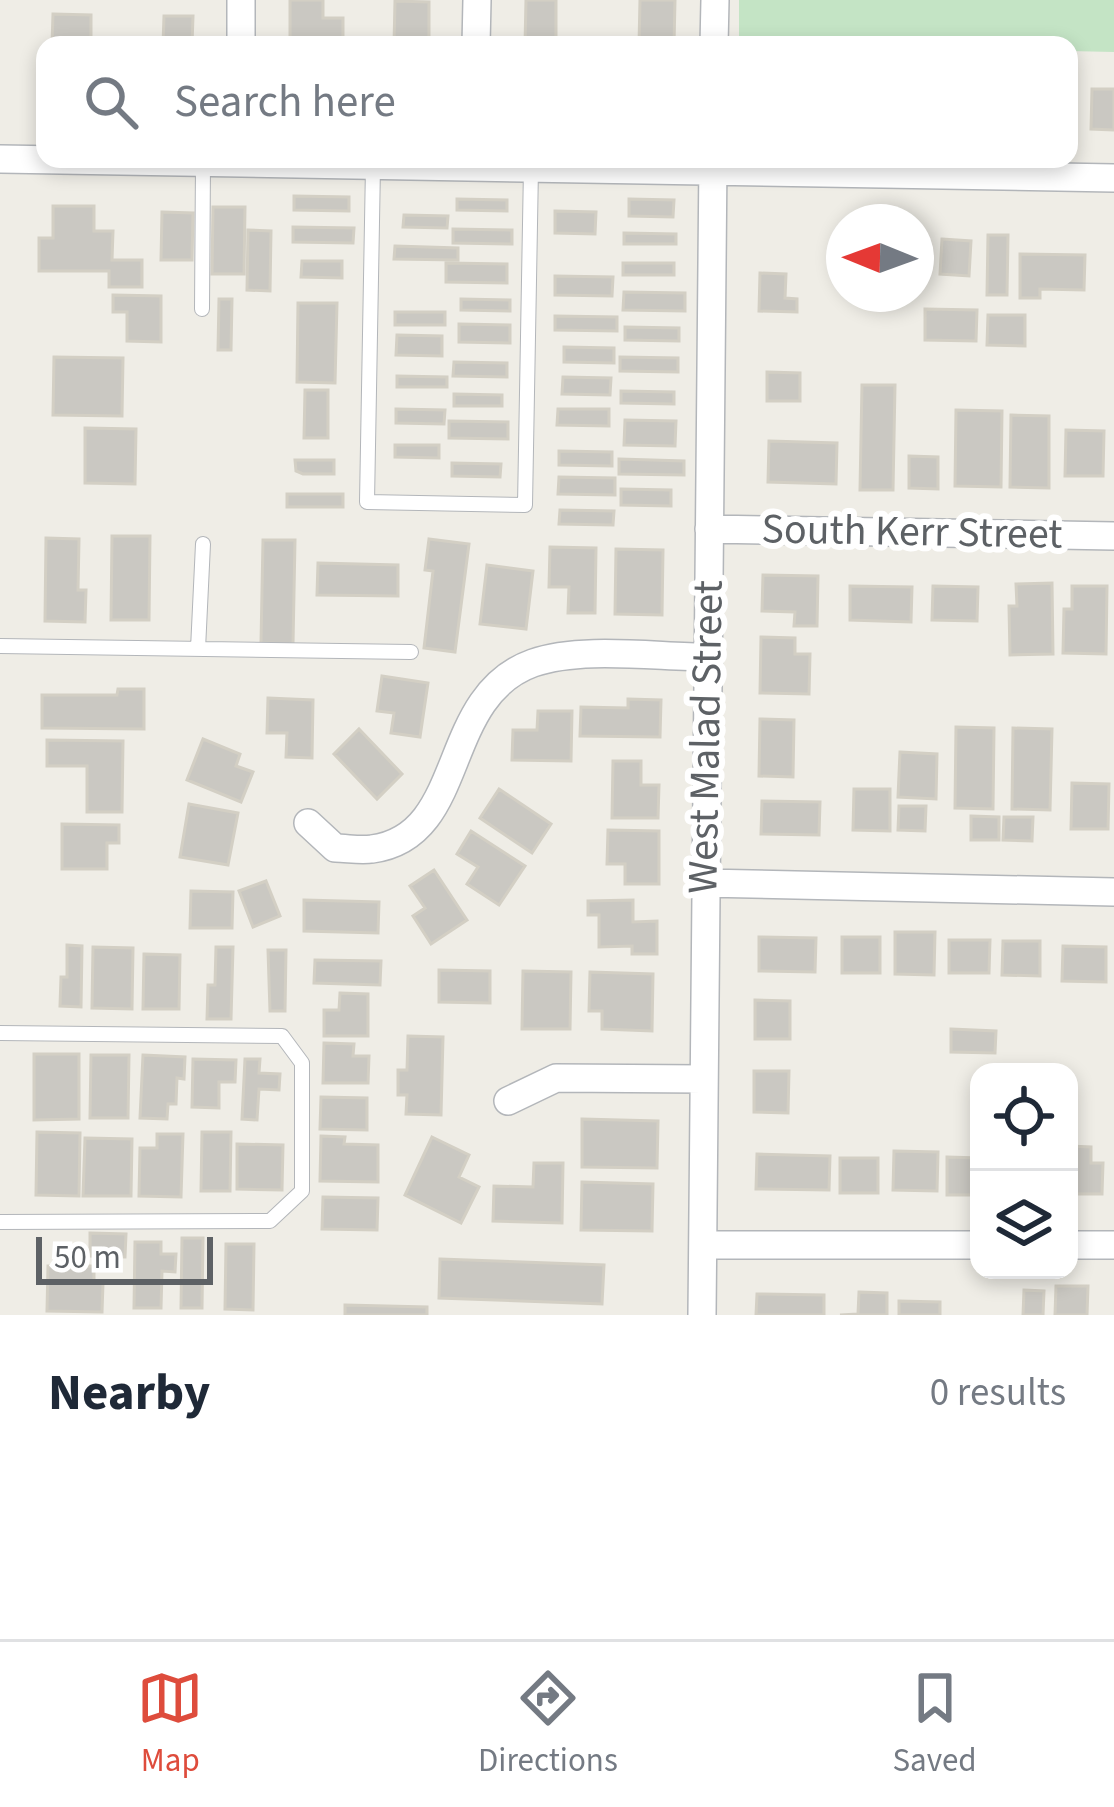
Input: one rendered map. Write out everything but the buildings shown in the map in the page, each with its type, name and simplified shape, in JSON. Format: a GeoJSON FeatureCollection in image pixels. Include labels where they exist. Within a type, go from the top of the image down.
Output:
{"type":"FeatureCollection","features":[{"type":"Feature","properties":{"kind":"street"},"geometry":{"type":"LineString","coordinates":[[241,36],[242,0]]}},
{"type":"Feature","properties":{"kind":"street"},"geometry":{"type":"LineString","coordinates":[[476,0],[476,36]]}},
{"type":"Feature","properties":{"kind":"street"},"geometry":{"type":"LineString","coordinates":[[714,36],[715,0]]}},
{"type":"Feature","properties":{"kind":"street"},"geometry":{"type":"LineString","coordinates":[[0,160],[36,161]]}},
{"type":"Feature","properties":{"kind":"street","name":"West Malad Street"},"geometry":{"type":"LineString","coordinates":[[702,1315],[712,168]]}},
{"type":"Feature","properties":{"kind":"street"},"geometry":{"type":"LineString","coordinates":[[805,168],[1114,178]]}},
{"type":"Feature","properties":{"kind":"street","name":"South Kerr Street"},"geometry":{"type":"LineString","coordinates":[[709,529],[1114,536]]}},
{"type":"Feature","properties":{"kind":"street"},"geometry":{"type":"LineString","coordinates":[[308,823],[335,848],[373,849],[417,828],[436,806],[464,731],[480,703],[506,678],[532,664],[567,656],[708,657]]}},
{"type":"Feature","properties":{"kind":"street"},"geometry":{"type":"LineString","coordinates":[[704,883],[1114,892]]}},
{"type":"Feature","properties":{"kind":"street"},"geometry":{"type":"LineString","coordinates":[[508,1101],[556,1078],[703,1078]]}},
{"type":"Feature","properties":{"kind":"street"},"geometry":{"type":"LineString","coordinates":[[1078,1245],[1114,1244]]}},
{"type":"Feature","properties":{"kind":"street"},"geometry":{"type":"LineString","coordinates":[[703,1245],[970,1245]]}},
{"type":"Feature","properties":{"kind":"lane"},"geometry":{"type":"LineString","coordinates":[[202,309],[203,168]]}},
{"type":"Feature","properties":{"kind":"lane"},"geometry":{"type":"LineString","coordinates":[[373,168],[368,502],[480,505],[525,505],[531,168]]}},
{"type":"Feature","properties":{"kind":"lane"},"geometry":{"type":"LineString","coordinates":[[199,649],[203,544]]}},
{"type":"Feature","properties":{"kind":"lane"},"geometry":{"type":"LineString","coordinates":[[0,646],[411,652]]}},
{"type":"Feature","properties":{"kind":"lane"},"geometry":{"type":"LineString","coordinates":[[0,1034],[282,1036],[302,1063],[302,1191],[269,1222],[0,1222]]}},
{"type":"Feature","properties":{"kind":"green space"},"geometry":{"type":"Polygon","coordinates":[[[739,0],[1114,0],[1114,52],[1078,51],[1078,36],[739,36],[739,0]]]}}]}
